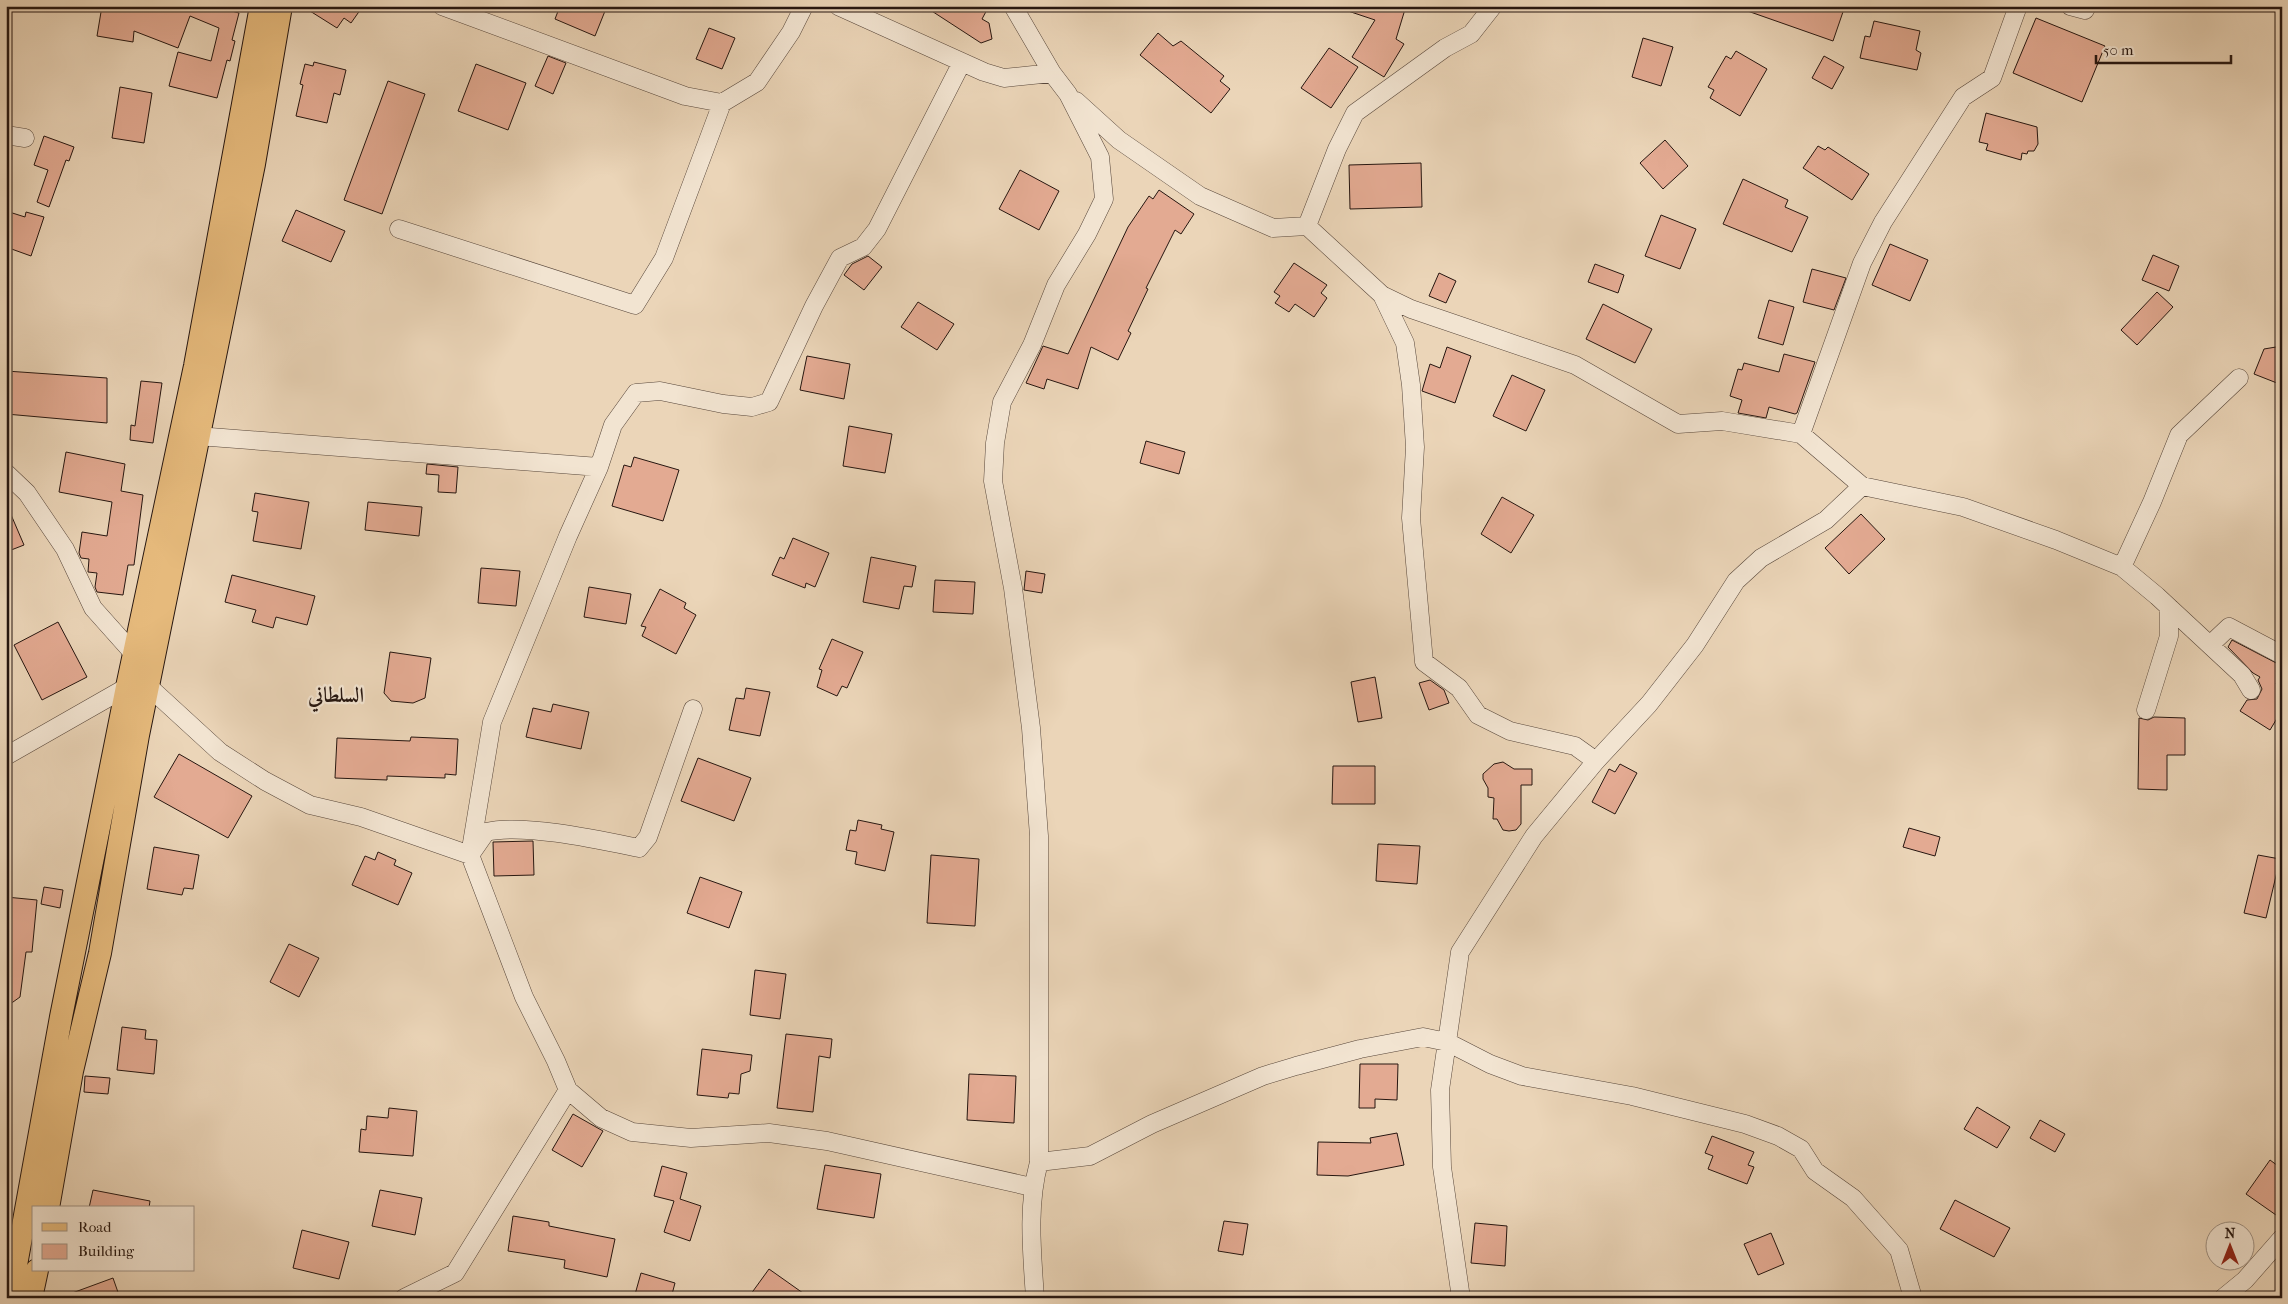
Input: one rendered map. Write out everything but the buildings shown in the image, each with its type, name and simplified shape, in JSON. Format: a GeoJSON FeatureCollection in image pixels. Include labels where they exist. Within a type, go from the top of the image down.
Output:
{"type":"FeatureCollection","features":[{"type":"Feature","properties":{"kind":"main road"},"geometry":{"type":"LineString","coordinates":[[48,1206],[72,1071],[100,953],[137,687],[134,654],[195,366],[261,6]]}},
{"type":"Feature","properties":{"kind":"main road"},"geometry":{"type":"LineString","coordinates":[[10,1298],[61,1017],[197,436],[254,164],[281,6]]}},
{"type":"Feature","properties":{"kind":"main road"},"geometry":{"type":"LineString","coordinates":[[31,1298],[37,1272]]}},
{"type":"Feature","properties":{"kind":"street"},"geometry":{"type":"LineString","coordinates":[[442,6],[685,96],[722,103]]}},
{"type":"Feature","properties":{"kind":"street"},"geometry":{"type":"LineString","coordinates":[[399,228],[635,305],[664,258],[722,103],[757,82],[791,32],[804,6]]}},
{"type":"Feature","properties":{"kind":"street"},"geometry":{"type":"LineString","coordinates":[[838,6],[962,62],[1004,78],[1052,73]]}},
{"type":"Feature","properties":{"kind":"street"},"geometry":{"type":"LineString","coordinates":[[1013,6],[1052,73],[1068,94],[1100,157],[1104,198],[1087,234],[1056,285],[1032,344],[1002,402],[995,443],[993,481],[1013,588],[1031,728],[1040,836],[1039,1162],[1032,1187],[1032,1243],[1035,1298]]}},
{"type":"Feature","properties":{"kind":"street"},"geometry":{"type":"LineString","coordinates":[[1307,226],[1337,149],[1354,113],[1445,48],[1471,34],[1493,6]]}},
{"type":"Feature","properties":{"kind":"street"},"geometry":{"type":"LineString","coordinates":[[1801,434],[1862,263],[1874,239],[1963,97],[1992,78],[2018,6]]}},
{"type":"Feature","properties":{"kind":"street"},"geometry":{"type":"LineString","coordinates":[[2070,6],[2085,10],[2087,6]]}},
{"type":"Feature","properties":{"kind":"street"},"geometry":{"type":"LineString","coordinates":[[962,62],[877,229],[863,246],[840,258],[814,306],[769,402],[752,407],[723,404],[660,391],[636,393],[613,425],[599,467],[568,536],[492,722],[470,855],[524,997],[556,1060],[568,1090],[601,1118],[632,1132],[690,1138],[769,1133],[808,1138],[1032,1187]]}},
{"type":"Feature","properties":{"kind":"street"},"geometry":{"type":"LineString","coordinates":[[1068,94],[1119,140],[1200,196],[1273,228],[1307,226],[1382,295],[1411,308],[1575,365],[1678,424],[1722,421],[1801,434],[1862,486],[1963,507],[2056,540],[2122,567],[2210,644],[2242,675],[2251,690]]}},
{"type":"Feature","properties":{"kind":"street"},"geometry":{"type":"LineString","coordinates":[[6,135],[25,138]]}},
{"type":"Feature","properties":{"kind":"street"},"geometry":{"type":"LineString","coordinates":[[1382,295],[1405,343],[1411,385],[1415,447],[1411,518],[1424,662],[1459,688],[1478,715],[1510,732],[1575,746],[1596,761]]}},
{"type":"Feature","properties":{"kind":"street"},"geometry":{"type":"LineString","coordinates":[[2122,567],[2152,502],[2179,435],[2239,378]]}},
{"type":"Feature","properties":{"kind":"street"},"geometry":{"type":"LineString","coordinates":[[197,436],[599,467]]}},
{"type":"Feature","properties":{"kind":"street"},"geometry":{"type":"LineString","coordinates":[[6,473],[27,494],[65,549],[94,608],[134,654]]}},
{"type":"Feature","properties":{"kind":"street"},"geometry":{"type":"LineString","coordinates":[[1461,1298],[1442,1167],[1440,1090],[1460,952],[1534,836],[1596,761],[1660,690],[1695,645],[1736,581],[1760,558],[1826,520],[1862,486]]}},
{"type":"Feature","properties":{"kind":"street"},"geometry":{"type":"LineString","coordinates":[[2146,710],[2169,636],[2168,607]]}},
{"type":"Feature","properties":{"kind":"street"},"geometry":{"type":"LineString","coordinates":[[2210,644],[2229,626],[2282,655]]}},
{"type":"Feature","properties":{"kind":"street"},"geometry":{"type":"LineString","coordinates":[[6,756],[137,687],[220,752],[265,781],[310,805],[361,817],[470,855]]}},
{"type":"Feature","properties":{"kind":"street"},"geometry":{"type":"LineString","coordinates":[[470,855],[486,832],[499,828],[639,848],[648,837],[692,709]]}},
{"type":"Feature","properties":{"kind":"street"},"geometry":{"type":"LineString","coordinates":[[1039,1162],[1090,1156],[1161,1121],[1263,1076],[1360,1049],[1423,1036],[1447,1042],[1490,1064],[1522,1076],[1632,1096],[1745,1124],[1778,1136],[1801,1149],[1815,1171],[1853,1198],[1899,1250],[1913,1298]]}},
{"type":"Feature","properties":{"kind":"street"},"geometry":{"type":"LineString","coordinates":[[404,1298],[455,1273],[568,1090]]}},
{"type":"Feature","properties":{"kind":"street"},"geometry":{"type":"LineString","coordinates":[[2222,1298],[2245,1280],[2282,1238]]}},
{"type":"Feature","properties":{"kind":"district","name":"السلطاني"},"geometry":{"type":"Point","coordinates":[336,695]}}]}
